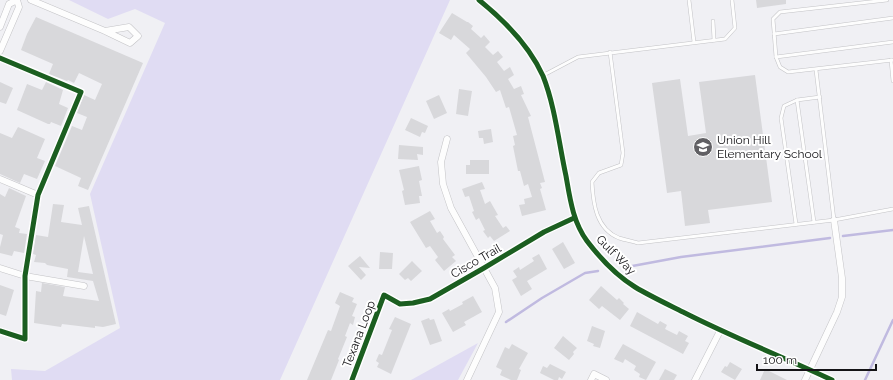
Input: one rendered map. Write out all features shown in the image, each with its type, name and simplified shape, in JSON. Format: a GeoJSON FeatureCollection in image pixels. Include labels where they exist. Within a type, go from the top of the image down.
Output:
{"type":"FeatureCollection","features":[{"type":"Feature","properties":{"kind":"street"},"geometry":{"type":"LineString","coordinates":[[0,27],[9,4],[17,0],[19,7],[0,51]]}},
{"type":"Feature","properties":{"kind":"street"},"geometry":{"type":"LineString","coordinates":[[32,0],[130,43],[138,36],[129,27],[105,31]]}},
{"type":"Feature","properties":{"kind":"street","name":"Gulf Way"},"geometry":{"type":"LineString","coordinates":[[479,0],[498,15],[514,32],[528,50],[542,76],[551,102],[574,218],[586,240],[602,258],[617,274],[635,287],[720,331],[832,380]]}},
{"type":"Feature","properties":{"kind":"street"},"geometry":{"type":"LineString","coordinates":[[0,58],[81,92],[38,195],[25,276],[25,339],[0,331]]}},
{"type":"Feature","properties":{"kind":"street"},"geometry":{"type":"LineString","coordinates":[[447,139],[441,162],[443,184],[451,208],[495,288],[499,312],[467,380]]}},
{"type":"Feature","properties":{"kind":"street"},"geometry":{"type":"LineString","coordinates":[[0,179],[38,195]]}},
{"type":"Feature","properties":{"kind":"street","name":"Cisco Trail"},"geometry":{"type":"LineString","coordinates":[[384,295],[400,304],[422,302],[438,295],[544,232],[574,218]]}},
{"type":"Feature","properties":{"kind":"street"},"geometry":{"type":"LineString","coordinates":[[805,380],[837,312],[842,298],[842,278],[834,220]]}},
{"type":"Feature","properties":{"kind":"street"},"geometry":{"type":"LineString","coordinates":[[0,268],[25,276],[84,286]]}},
{"type":"Feature","properties":{"kind":"street","name":"Texana Loop"},"geometry":{"type":"LineString","coordinates":[[352,380],[384,295]]}},
{"type":"Feature","properties":{"kind":"street"},"geometry":{"type":"LineString","coordinates":[[695,380],[720,331]]}},
{"type":"Feature","properties":{"kind":"street"},"geometry":{"type":"LineString","coordinates":[[591,380],[594,374],[606,380]]}},
{"type":"Feature","properties":{"kind":"lane"},"geometry":{"type":"LineString","coordinates":[[689,0],[694,42]]}},
{"type":"Feature","properties":{"kind":"lane"},"geometry":{"type":"LineString","coordinates":[[542,76],[578,57],[726,39],[735,28],[732,0]]}},
{"type":"Feature","properties":{"kind":"lane"},"geometry":{"type":"LineString","coordinates":[[887,0],[780,12],[773,19],[774,34],[776,58],[780,68],[788,72],[816,70],[892,60],[893,81]]}},
{"type":"Feature","properties":{"kind":"lane"},"geometry":{"type":"LineString","coordinates":[[774,34],[893,18]]}},
{"type":"Feature","properties":{"kind":"lane"},"geometry":{"type":"LineString","coordinates":[[713,21],[714,40]]}},
{"type":"Feature","properties":{"kind":"lane"},"geometry":{"type":"LineString","coordinates":[[776,58],[893,42]]}},
{"type":"Feature","properties":{"kind":"lane"},"geometry":{"type":"LineString","coordinates":[[610,52],[623,153],[621,165],[599,173],[592,182],[593,200],[597,216],[605,228],[618,238],[638,243],[834,220],[893,209]]}},
{"type":"Feature","properties":{"kind":"lane"},"geometry":{"type":"LineString","coordinates":[[816,70],[834,220]]}},
{"type":"Feature","properties":{"kind":"lane"},"geometry":{"type":"LineString","coordinates":[[796,224],[781,118],[784,106],[798,100],[820,97]]}},
{"type":"Feature","properties":{"kind":"lane"},"geometry":{"type":"LineString","coordinates":[[798,100],[814,222]]}},
{"type":"Feature","properties":{"kind":"shaded area"},"geometry":{"type":"Polygon","coordinates":[[[69,0],[450,0],[280,380],[12,380],[11,369],[45,371],[120,328],[90,194],[165,23],[135,9],[108,19],[69,0]]]}},
{"type":"Feature","properties":{"kind":"shaded area"},"geometry":{"type":"Polygon","coordinates":[[[478,343],[458,380],[411,380],[478,343]]]}},
{"type":"Feature","properties":{"kind":"building"},"geometry":{"type":"Polygon","coordinates":[[[756,0],[786,0],[786,4],[757,8],[756,0]]]}},
{"type":"Feature","properties":{"kind":"building"},"geometry":{"type":"Polygon","coordinates":[[[452,13],[473,26],[471,29],[481,38],[484,35],[490,42],[485,47],[493,55],[498,51],[503,57],[497,62],[504,71],[510,67],[514,75],[508,79],[514,89],[521,86],[524,94],[521,95],[531,116],[528,117],[545,182],[540,183],[542,188],[540,189],[546,210],[522,216],[519,205],[525,204],[524,199],[532,197],[528,184],[524,186],[520,171],[518,171],[513,146],[515,145],[513,136],[517,135],[509,107],[506,108],[500,90],[496,92],[486,77],[466,53],[470,49],[454,35],[451,40],[439,33],[452,13]]]}},
{"type":"Feature","properties":{"kind":"building"},"geometry":{"type":"Polygon","coordinates":[[[36,17],[143,63],[88,190],[78,186],[81,178],[55,166],[72,126],[82,130],[87,117],[77,113],[84,95],[95,100],[102,84],[79,73],[74,83],[49,74],[53,64],[21,50],[36,17]]]}},
{"type":"Feature","properties":{"kind":"building"},"geometry":{"type":"Polygon","coordinates":[[[755,75],[772,202],[708,210],[710,223],[685,226],[681,191],[667,193],[652,83],[680,79],[688,136],[706,133],[699,82],[755,75]]]}},
{"type":"Feature","properties":{"kind":"building"},"geometry":{"type":"Polygon","coordinates":[[[0,82],[13,88],[6,104],[0,102],[0,82]]]}},
{"type":"Feature","properties":{"kind":"building"},"geometry":{"type":"Polygon","coordinates":[[[46,82],[63,90],[59,104],[68,108],[61,126],[51,122],[48,124],[17,110],[27,84],[42,90],[46,82]]]}},
{"type":"Feature","properties":{"kind":"building"},"geometry":{"type":"Polygon","coordinates":[[[459,89],[472,91],[468,116],[456,114],[459,89]]]}},
{"type":"Feature","properties":{"kind":"building"},"geometry":{"type":"Polygon","coordinates":[[[439,95],[447,113],[434,119],[426,101],[439,95]]]}},
{"type":"Feature","properties":{"kind":"building"},"geometry":{"type":"Polygon","coordinates":[[[411,118],[428,126],[425,133],[422,132],[420,137],[405,130],[411,118]]]}},
{"type":"Feature","properties":{"kind":"building"},"geometry":{"type":"Polygon","coordinates":[[[18,127],[45,139],[37,158],[45,161],[37,179],[24,174],[20,183],[0,174],[0,133],[12,138],[18,127]]]}},
{"type":"Feature","properties":{"kind":"building"},"geometry":{"type":"Polygon","coordinates":[[[491,129],[493,142],[484,144],[483,138],[479,138],[478,131],[491,129]]]}},
{"type":"Feature","properties":{"kind":"building"},"geometry":{"type":"Polygon","coordinates":[[[399,145],[423,147],[423,155],[417,154],[418,160],[398,159],[399,145]]]}},
{"type":"Feature","properties":{"kind":"building"},"geometry":{"type":"Polygon","coordinates":[[[470,160],[489,160],[489,174],[466,174],[466,165],[470,165],[470,160]]]}},
{"type":"Feature","properties":{"kind":"building"},"geometry":{"type":"Polygon","coordinates":[[[419,166],[422,180],[419,181],[422,196],[419,196],[420,203],[405,205],[402,191],[404,190],[399,170],[419,166]]]}},
{"type":"Feature","properties":{"kind":"building"},"geometry":{"type":"Polygon","coordinates":[[[482,182],[485,189],[480,190],[485,204],[490,201],[498,215],[495,216],[503,228],[506,226],[510,231],[494,241],[490,236],[488,238],[483,231],[485,230],[479,218],[476,220],[472,212],[474,211],[469,196],[465,197],[462,189],[482,182]]]}},
{"type":"Feature","properties":{"kind":"building"},"geometry":{"type":"Polygon","coordinates":[[[9,188],[26,196],[15,227],[20,229],[19,233],[27,234],[24,253],[14,251],[12,256],[0,253],[3,235],[0,234],[0,194],[5,197],[9,188]]]}},
{"type":"Feature","properties":{"kind":"building"},"geometry":{"type":"Polygon","coordinates":[[[53,204],[64,205],[61,222],[82,225],[78,208],[89,206],[116,324],[103,327],[95,326],[95,328],[62,324],[61,327],[34,323],[36,291],[41,292],[42,283],[65,287],[63,296],[99,301],[93,281],[67,277],[68,269],[47,265],[45,263],[34,262],[36,255],[33,254],[36,235],[48,237],[53,204]],[[84,236],[78,272],[93,274],[84,236]]]}},
{"type":"Feature","properties":{"kind":"building"},"geometry":{"type":"Polygon","coordinates":[[[430,211],[435,219],[430,221],[437,233],[440,231],[444,237],[443,239],[455,255],[452,257],[456,261],[444,271],[435,260],[438,257],[430,246],[426,248],[410,222],[430,211]]]}},
{"type":"Feature","properties":{"kind":"building"},"geometry":{"type":"Polygon","coordinates":[[[563,242],[575,263],[564,269],[552,249],[563,242]]]}},
{"type":"Feature","properties":{"kind":"building"},"geometry":{"type":"Polygon","coordinates":[[[380,252],[393,253],[392,269],[379,269],[380,252]]]}},
{"type":"Feature","properties":{"kind":"building"},"geometry":{"type":"Polygon","coordinates":[[[539,254],[547,269],[527,281],[532,289],[521,296],[512,280],[517,277],[513,271],[519,267],[520,270],[534,261],[532,258],[539,254]]]}},
{"type":"Feature","properties":{"kind":"building"},"geometry":{"type":"Polygon","coordinates":[[[360,256],[370,268],[359,267],[366,275],[361,280],[348,266],[360,256]]]}},
{"type":"Feature","properties":{"kind":"building"},"geometry":{"type":"Polygon","coordinates":[[[412,261],[422,271],[411,281],[408,278],[405,280],[399,274],[412,261]]]}},
{"type":"Feature","properties":{"kind":"building"},"geometry":{"type":"Polygon","coordinates":[[[0,285],[14,290],[6,316],[0,314],[0,285]]]}},
{"type":"Feature","properties":{"kind":"building"},"geometry":{"type":"Polygon","coordinates":[[[601,286],[617,300],[619,298],[629,309],[620,320],[602,306],[599,309],[589,300],[601,286]]]}},
{"type":"Feature","properties":{"kind":"building"},"geometry":{"type":"Polygon","coordinates":[[[340,292],[354,298],[352,302],[357,304],[352,316],[355,317],[353,325],[350,323],[345,336],[347,337],[331,380],[307,380],[328,330],[331,331],[340,306],[335,303],[340,292]]]}},
{"type":"Feature","properties":{"kind":"building"},"geometry":{"type":"Polygon","coordinates":[[[473,296],[482,312],[464,322],[466,325],[453,332],[442,313],[449,309],[450,311],[463,304],[462,302],[473,296]]]}},
{"type":"Feature","properties":{"kind":"building"},"geometry":{"type":"Polygon","coordinates":[[[637,312],[658,324],[660,321],[667,325],[665,329],[677,335],[679,331],[688,336],[685,341],[689,343],[683,354],[630,326],[637,312]]]}},
{"type":"Feature","properties":{"kind":"building"},"geometry":{"type":"Polygon","coordinates":[[[395,317],[411,324],[391,374],[377,367],[379,363],[376,361],[379,354],[382,355],[392,330],[389,329],[395,317]]]}},
{"type":"Feature","properties":{"kind":"building"},"geometry":{"type":"Polygon","coordinates":[[[429,318],[430,320],[434,319],[442,341],[430,345],[421,321],[429,318]]]}},
{"type":"Feature","properties":{"kind":"building"},"geometry":{"type":"Polygon","coordinates":[[[592,326],[605,331],[600,348],[593,346],[594,344],[587,341],[592,326]]]}},
{"type":"Feature","properties":{"kind":"building"},"geometry":{"type":"Polygon","coordinates":[[[563,336],[577,348],[569,360],[554,348],[563,336]]]}},
{"type":"Feature","properties":{"kind":"building"},"geometry":{"type":"Polygon","coordinates":[[[512,344],[528,353],[519,369],[521,370],[517,380],[511,380],[500,375],[502,370],[496,367],[505,347],[509,349],[512,344]]]}},
{"type":"Feature","properties":{"kind":"building"},"geometry":{"type":"Polygon","coordinates":[[[623,344],[656,362],[646,380],[639,377],[640,374],[634,370],[636,366],[625,359],[623,363],[614,359],[623,344]]]}},
{"type":"Feature","properties":{"kind":"building"},"geometry":{"type":"Polygon","coordinates":[[[730,362],[742,369],[735,380],[721,372],[730,362]]]}},
{"type":"Feature","properties":{"kind":"building"},"geometry":{"type":"Polygon","coordinates":[[[550,364],[566,372],[562,379],[559,377],[558,380],[554,380],[540,373],[543,366],[547,368],[550,364]]]}},
{"type":"Feature","properties":{"kind":"building"},"geometry":{"type":"Polygon","coordinates":[[[665,369],[677,375],[674,380],[659,380],[665,369]]]}},
{"type":"Feature","properties":{"kind":"building"},"geometry":{"type":"Polygon","coordinates":[[[765,369],[787,380],[760,380],[765,369]]]}},
{"type":"Feature","properties":{"kind":"waterway"},"geometry":{"type":"LineString","coordinates":[[843,236],[893,230]]}},
{"type":"Feature","properties":{"kind":"waterway"},"geometry":{"type":"LineString","coordinates":[[627,267],[681,257],[830,238]]}},
{"type":"Feature","properties":{"kind":"waterway"},"geometry":{"type":"LineString","coordinates":[[506,322],[542,298],[585,273],[598,271]]}},
{"type":"Feature","properties":{"kind":"waterway"},"geometry":{"type":"LineString","coordinates":[[865,380],[893,320]]}},
{"type":"Feature","properties":{"kind":"cycle path"},"geometry":{"type":"LineString","coordinates":[[479,0],[516,34],[531,54],[543,76],[554,112],[575,218],[582,234],[603,260],[628,283],[653,297],[720,330],[832,380]]}},
{"type":"Feature","properties":{"kind":"cycle path"},"geometry":{"type":"LineString","coordinates":[[0,58],[81,92],[38,195],[25,276],[25,339],[0,331]]}},
{"type":"Feature","properties":{"kind":"cycle path"},"geometry":{"type":"LineString","coordinates":[[352,380],[384,295],[400,304],[430,299],[544,232],[574,218]]}},
{"type":"Feature","properties":{"kind":"place","name":"Union Hill Elementary School"},"geometry":{"type":"Point","coordinates":[703,147]}}]}
